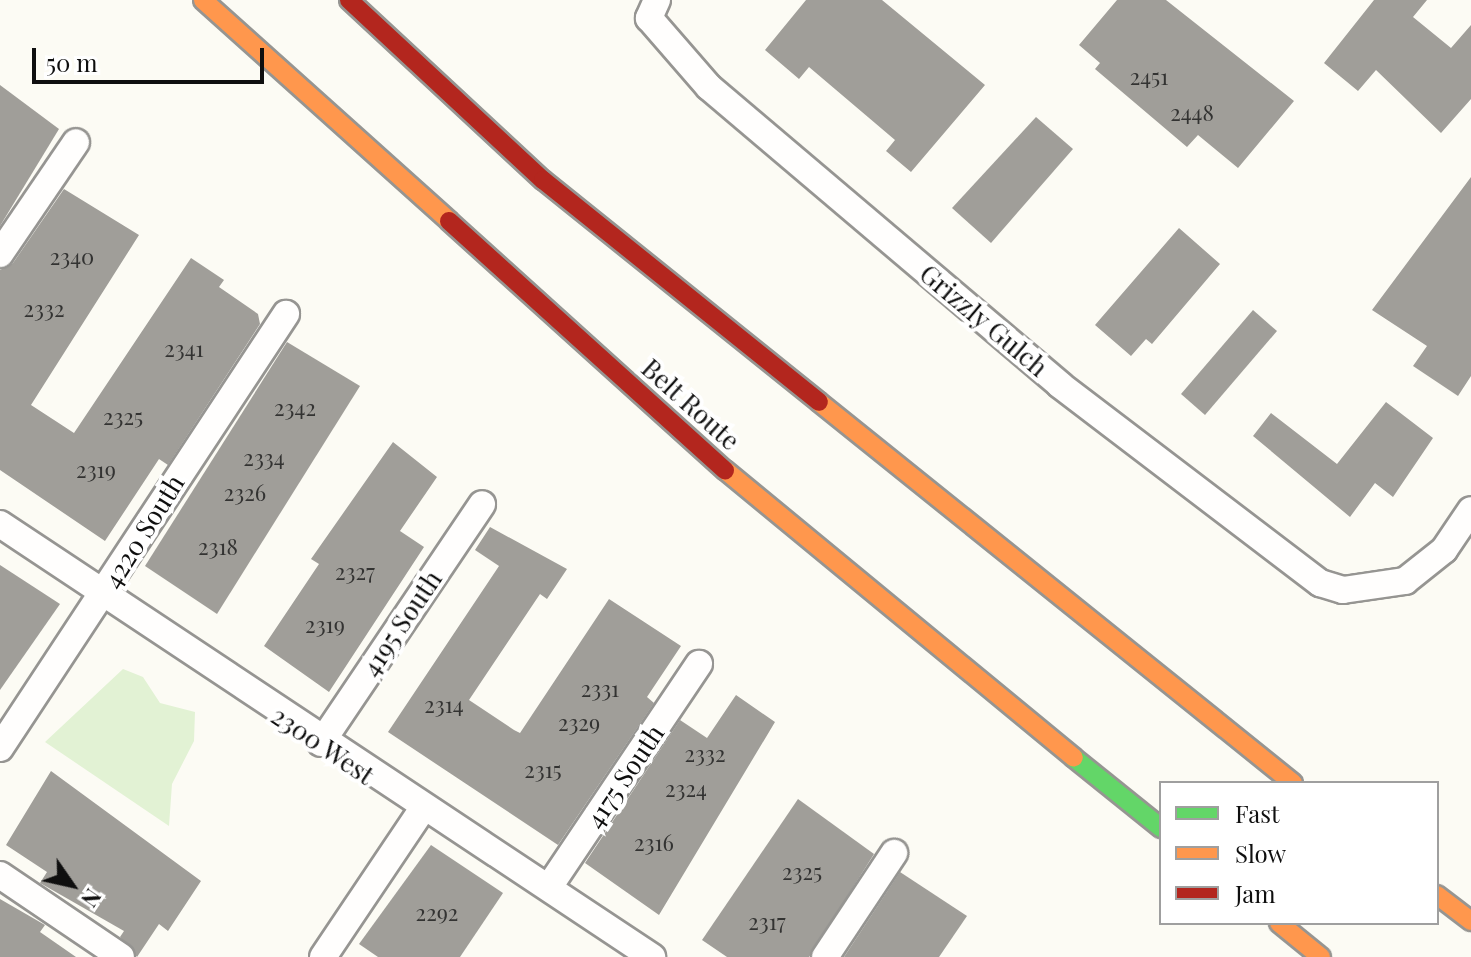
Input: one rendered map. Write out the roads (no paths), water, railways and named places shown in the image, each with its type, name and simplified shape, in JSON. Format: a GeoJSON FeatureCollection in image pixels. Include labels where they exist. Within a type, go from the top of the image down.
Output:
{"type":"FeatureCollection","features":[{"type":"Feature","properties":{"kind":"highway","name":"Belt Route"},"geometry":{"type":"LineString","coordinates":[[203,0],[795,533],[1159,826]]}},
{"type":"Feature","properties":{"kind":"highway"},"geometry":{"type":"LineString","coordinates":[[349,0],[543,180],[1291,781]]}},
{"type":"Feature","properties":{"kind":"highway"},"geometry":{"type":"LineString","coordinates":[[394,11],[543,180]]}},
{"type":"Feature","properties":{"kind":"highway"},"geometry":{"type":"LineString","coordinates":[[1439,897],[1471,921]]}},
{"type":"Feature","properties":{"kind":"highway"},"geometry":{"type":"LineString","coordinates":[[1281,925],[1321,957]]}},
{"type":"Feature","properties":{"kind":"street","name":"Grizzly Gulch"},"geometry":{"type":"LineString","coordinates":[[653,9],[709,87],[1060,385],[1298,570],[1343,590],[1405,581],[1444,550],[1471,510]]}},
{"type":"Feature","properties":{"kind":"street"},"geometry":{"type":"LineString","coordinates":[[0,254],[76,142]]}},
{"type":"Feature","properties":{"kind":"street","name":"4220 South"},"geometry":{"type":"LineString","coordinates":[[0,748],[286,314]]}},
{"type":"Feature","properties":{"kind":"street","name":"4195 South"},"geometry":{"type":"LineString","coordinates":[[321,743],[482,504]]}},
{"type":"Feature","properties":{"kind":"street","name":"2300 West"},"geometry":{"type":"LineString","coordinates":[[0,524],[421,811],[549,887],[652,957]]}},
{"type":"Feature","properties":{"kind":"street","name":"4175 South"},"geometry":{"type":"LineString","coordinates":[[549,887],[699,664]]}},
{"type":"Feature","properties":{"kind":"street"},"geometry":{"type":"LineString","coordinates":[[323,957],[421,811]]}},
{"type":"Feature","properties":{"kind":"street"},"geometry":{"type":"LineString","coordinates":[[825,957],[894,853]]}},
{"type":"Feature","properties":{"kind":"street"},"geometry":{"type":"LineString","coordinates":[[0,875],[121,957]]}}]}
